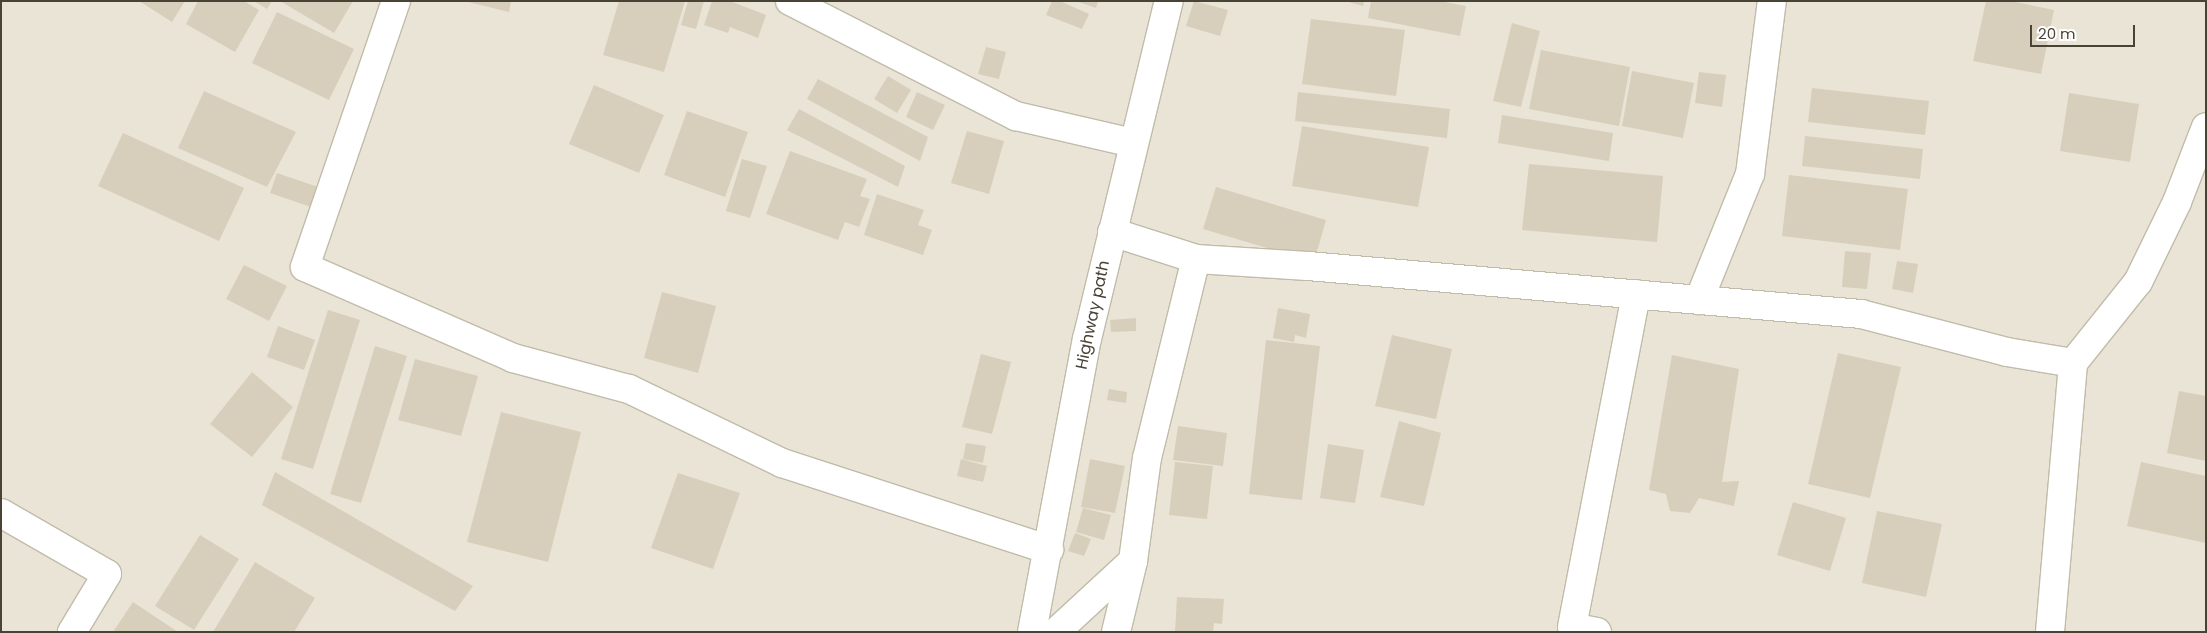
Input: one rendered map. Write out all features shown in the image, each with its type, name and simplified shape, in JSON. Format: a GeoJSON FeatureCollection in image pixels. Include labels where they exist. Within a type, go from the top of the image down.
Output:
{"type":"FeatureCollection","features":[{"type":"Feature","properties":{"kind":"street"},"geometry":{"type":"LineString","coordinates":[[396,1],[305,267],[512,358],[629,389],[782,463],[1050,550]]}},
{"type":"Feature","properties":{"kind":"street"},"geometry":{"type":"LineString","coordinates":[[790,1],[1016,116],[1133,143]]}},
{"type":"Feature","properties":{"kind":"street","name":"Highway path"},"geometry":{"type":"LineString","coordinates":[[1032,632],[1050,550],[1062,468],[1112,232],[1169,1]]}},
{"type":"Feature","properties":{"kind":"street"},"geometry":{"type":"LineString","coordinates":[[1699,300],[1750,174],[1772,1]]}},
{"type":"Feature","properties":{"kind":"street"},"geometry":{"type":"LineString","coordinates":[[2050,632],[2073,363],[2138,282],[2177,202],[2206,127]]}},
{"type":"Feature","properties":{"kind":"street"},"geometry":{"type":"LineString","coordinates":[[1112,232],[1196,259],[1861,314],[2007,352],[2073,363]]}},
{"type":"Feature","properties":{"kind":"street"},"geometry":{"type":"LineString","coordinates":[[1116,632],[1133,560],[1146,458],[1196,259]]}},
{"type":"Feature","properties":{"kind":"street"},"geometry":{"type":"LineString","coordinates":[[1597,632],[1572,627],[1636,294]]}},
{"type":"Feature","properties":{"kind":"street"},"geometry":{"type":"LineString","coordinates":[[1,512],[107,574],[72,632]]}},
{"type":"Feature","properties":{"kind":"street"},"geometry":{"type":"LineString","coordinates":[[1056,632],[1133,560]]}},
{"type":"Feature","properties":{"kind":"shaded area"},"geometry":{"type":"Polygon","coordinates":[[[1,1],[2206,1],[2206,632],[1,632],[1,1]]]}},
{"type":"Feature","properties":{"kind":"building"},"geometry":{"type":"Polygon","coordinates":[[[139,1],[185,1],[172,22],[139,1]]]}},
{"type":"Feature","properties":{"kind":"building"},"geometry":{"type":"Polygon","coordinates":[[[198,1],[244,1],[259,10],[235,52],[186,24],[198,1]]]}},
{"type":"Feature","properties":{"kind":"building"},"geometry":{"type":"Polygon","coordinates":[[[254,1],[272,1],[267,9],[254,1]]]}},
{"type":"Feature","properties":{"kind":"building"},"geometry":{"type":"Polygon","coordinates":[[[280,1],[353,1],[334,33],[280,1]]]}},
{"type":"Feature","properties":{"kind":"building"},"geometry":{"type":"Polygon","coordinates":[[[464,1],[511,1],[509,12],[464,1]]]}},
{"type":"Feature","properties":{"kind":"building"},"geometry":{"type":"Polygon","coordinates":[[[619,1],[685,1],[664,72],[603,55],[619,1]]]}},
{"type":"Feature","properties":{"kind":"building"},"geometry":{"type":"Polygon","coordinates":[[[688,1],[704,1],[696,29],[681,25],[688,1]]]}},
{"type":"Feature","properties":{"kind":"building"},"geometry":{"type":"Polygon","coordinates":[[[712,1],[730,1],[766,15],[758,38],[730,27],[728,33],[704,25],[712,1]]]}},
{"type":"Feature","properties":{"kind":"building"},"geometry":{"type":"Polygon","coordinates":[[[1052,1],[1060,1],[1089,14],[1082,29],[1046,15],[1052,1]]]}},
{"type":"Feature","properties":{"kind":"building"},"geometry":{"type":"Polygon","coordinates":[[[1076,1],[1098,1],[1096,8],[1076,1]]]}},
{"type":"Feature","properties":{"kind":"building"},"geometry":{"type":"Polygon","coordinates":[[[1194,1],[1228,10],[1220,36],[1186,26],[1194,1]]]}},
{"type":"Feature","properties":{"kind":"building"},"geometry":{"type":"Polygon","coordinates":[[[1345,1],[1364,1],[1363,6],[1345,1]]]}},
{"type":"Feature","properties":{"kind":"building"},"geometry":{"type":"Polygon","coordinates":[[[1371,1],[1439,1],[1466,6],[1460,36],[1368,18],[1371,1]]]}},
{"type":"Feature","properties":{"kind":"building"},"geometry":{"type":"Polygon","coordinates":[[[1986,1],[2011,1],[2054,10],[2041,74],[1973,61],[1986,1]]]}},
{"type":"Feature","properties":{"kind":"building"},"geometry":{"type":"Polygon","coordinates":[[[277,12],[354,49],[329,100],[252,63],[277,12]]]}},
{"type":"Feature","properties":{"kind":"building"},"geometry":{"type":"Polygon","coordinates":[[[1311,19],[1405,30],[1396,96],[1302,84],[1311,19]]]}},
{"type":"Feature","properties":{"kind":"building"},"geometry":{"type":"Polygon","coordinates":[[[1512,23],[1540,31],[1521,107],[1493,101],[1512,23]]]}},
{"type":"Feature","properties":{"kind":"building"},"geometry":{"type":"Polygon","coordinates":[[[986,47],[1006,52],[999,79],[978,74],[986,47]]]}},
{"type":"Feature","properties":{"kind":"building"},"geometry":{"type":"Polygon","coordinates":[[[1541,50],[1630,67],[1619,126],[1529,109],[1541,50]]]}},
{"type":"Feature","properties":{"kind":"building"},"geometry":{"type":"Polygon","coordinates":[[[1632,71],[1694,83],[1683,138],[1622,126],[1632,71]]]}},
{"type":"Feature","properties":{"kind":"building"},"geometry":{"type":"Polygon","coordinates":[[[1699,72],[1726,75],[1722,107],[1695,103],[1699,72]]]}},
{"type":"Feature","properties":{"kind":"building"},"geometry":{"type":"Polygon","coordinates":[[[888,76],[911,90],[897,113],[874,99],[888,76]]]}},
{"type":"Feature","properties":{"kind":"building"},"geometry":{"type":"Polygon","coordinates":[[[818,79],[928,137],[920,161],[807,99],[818,79]]]}},
{"type":"Feature","properties":{"kind":"building"},"geometry":{"type":"Polygon","coordinates":[[[594,85],[664,115],[639,173],[569,144],[594,85]]]}},
{"type":"Feature","properties":{"kind":"building"},"geometry":{"type":"Polygon","coordinates":[[[1812,88],[1929,101],[1925,135],[1808,122],[1812,88]]]}},
{"type":"Feature","properties":{"kind":"building"},"geometry":{"type":"Polygon","coordinates":[[[204,91],[296,132],[267,187],[178,148],[204,91]]]}},
{"type":"Feature","properties":{"kind":"building"},"geometry":{"type":"Polygon","coordinates":[[[917,92],[945,105],[933,130],[906,117],[917,92]]]}},
{"type":"Feature","properties":{"kind":"building"},"geometry":{"type":"Polygon","coordinates":[[[1298,92],[1450,109],[1447,138],[1295,121],[1298,92]]]}},
{"type":"Feature","properties":{"kind":"building"},"geometry":{"type":"Polygon","coordinates":[[[2069,93],[2139,104],[2130,162],[2060,151],[2069,93]]]}},
{"type":"Feature","properties":{"kind":"building"},"geometry":{"type":"Polygon","coordinates":[[[799,109],[905,166],[898,187],[787,130],[799,109]]]}},
{"type":"Feature","properties":{"kind":"building"},"geometry":{"type":"Polygon","coordinates":[[[687,111],[748,132],[725,197],[664,175],[687,111]]]}},
{"type":"Feature","properties":{"kind":"building"},"geometry":{"type":"Polygon","coordinates":[[[1502,115],[1613,133],[1609,161],[1498,143],[1502,115]]]}},
{"type":"Feature","properties":{"kind":"building"},"geometry":{"type":"Polygon","coordinates":[[[1302,126],[1429,147],[1418,207],[1292,186],[1302,126]]]}},
{"type":"Feature","properties":{"kind":"building"},"geometry":{"type":"Polygon","coordinates":[[[967,131],[1004,141],[989,194],[951,183],[967,131]]]}},
{"type":"Feature","properties":{"kind":"building"},"geometry":{"type":"Polygon","coordinates":[[[123,133],[244,188],[219,241],[98,186],[123,133]]]}},
{"type":"Feature","properties":{"kind":"building"},"geometry":{"type":"Polygon","coordinates":[[[1805,136],[1923,149],[1920,179],[1802,166],[1805,136]]]}},
{"type":"Feature","properties":{"kind":"building"},"geometry":{"type":"Polygon","coordinates":[[[790,151],[867,179],[860,196],[870,199],[859,227],[845,222],[838,240],[766,214],[790,151]]]}},
{"type":"Feature","properties":{"kind":"building"},"geometry":{"type":"Polygon","coordinates":[[[742,159],[767,166],[750,218],[726,211],[742,159]]]}},
{"type":"Feature","properties":{"kind":"building"},"geometry":{"type":"Polygon","coordinates":[[[1529,164],[1663,176],[1657,242],[1522,230],[1529,164]]]}},
{"type":"Feature","properties":{"kind":"building"},"geometry":{"type":"Polygon","coordinates":[[[277,173],[318,187],[311,207],[270,193],[277,173]]]}},
{"type":"Feature","properties":{"kind":"building"},"geometry":{"type":"Polygon","coordinates":[[[1789,175],[1908,189],[1900,250],[1782,236],[1789,175]]]}},
{"type":"Feature","properties":{"kind":"building"},"geometry":{"type":"Polygon","coordinates":[[[1216,187],[1326,220],[1314,262],[1203,229],[1216,187]]]}},
{"type":"Feature","properties":{"kind":"building"},"geometry":{"type":"Polygon","coordinates":[[[877,194],[924,210],[918,225],[932,230],[923,255],[864,235],[877,194]]]}},
{"type":"Feature","properties":{"kind":"building"},"geometry":{"type":"Polygon","coordinates":[[[1845,251],[1871,253],[1867,289],[1842,287],[1845,251]]]}},
{"type":"Feature","properties":{"kind":"building"},"geometry":{"type":"Polygon","coordinates":[[[1897,261],[1918,264],[1913,293],[1892,289],[1897,261]]]}},
{"type":"Feature","properties":{"kind":"building"},"geometry":{"type":"Polygon","coordinates":[[[244,265],[287,286],[269,321],[226,299],[244,265]]]}},
{"type":"Feature","properties":{"kind":"building"},"geometry":{"type":"Polygon","coordinates":[[[662,292],[716,306],[698,373],[644,358],[662,292]]]}},
{"type":"Feature","properties":{"kind":"building"},"geometry":{"type":"Polygon","coordinates":[[[1278,308],[1310,314],[1306,338],[1295,335],[1294,342],[1273,338],[1278,308]]]}},
{"type":"Feature","properties":{"kind":"building"},"geometry":{"type":"Polygon","coordinates":[[[328,310],[360,320],[313,469],[281,459],[328,310]]]}},
{"type":"Feature","properties":{"kind":"building"},"geometry":{"type":"Polygon","coordinates":[[[1136,318],[1136,331],[1111,332],[1110,320],[1136,318]]]}},
{"type":"Feature","properties":{"kind":"building"},"geometry":{"type":"Polygon","coordinates":[[[278,326],[315,340],[304,370],[267,357],[278,326]]]}},
{"type":"Feature","properties":{"kind":"building"},"geometry":{"type":"Polygon","coordinates":[[[1392,335],[1452,349],[1436,419],[1375,406],[1392,335]]]}},
{"type":"Feature","properties":{"kind":"building"},"geometry":{"type":"Polygon","coordinates":[[[1266,340],[1320,346],[1302,500],[1249,494],[1266,340]]]}},
{"type":"Feature","properties":{"kind":"building"},"geometry":{"type":"Polygon","coordinates":[[[375,346],[407,356],[361,503],[330,494],[375,346]]]}},
{"type":"Feature","properties":{"kind":"building"},"geometry":{"type":"Polygon","coordinates":[[[1838,353],[1901,367],[1870,498],[1808,484],[1838,353]]]}},
{"type":"Feature","properties":{"kind":"building"},"geometry":{"type":"Polygon","coordinates":[[[981,354],[1011,362],[992,434],[962,427],[981,354]]]}},
{"type":"Feature","properties":{"kind":"building"},"geometry":{"type":"Polygon","coordinates":[[[1672,355],[1739,369],[1722,482],[1739,481],[1734,506],[1699,498],[1690,513],[1670,511],[1666,494],[1649,490],[1672,355]]]}},
{"type":"Feature","properties":{"kind":"building"},"geometry":{"type":"Polygon","coordinates":[[[415,359],[478,376],[461,436],[398,420],[415,359]]]}},
{"type":"Feature","properties":{"kind":"building"},"geometry":{"type":"Polygon","coordinates":[[[252,372],[293,407],[252,457],[210,424],[252,372]]]}},
{"type":"Feature","properties":{"kind":"building"},"geometry":{"type":"Polygon","coordinates":[[[1109,389],[1127,392],[1126,403],[1107,400],[1109,389]]]}},
{"type":"Feature","properties":{"kind":"building"},"geometry":{"type":"Polygon","coordinates":[[[2179,391],[2206,396],[2206,461],[2167,453],[2179,391]]]}},
{"type":"Feature","properties":{"kind":"building"},"geometry":{"type":"Polygon","coordinates":[[[501,412],[581,432],[548,562],[467,542],[501,412]]]}},
{"type":"Feature","properties":{"kind":"building"},"geometry":{"type":"Polygon","coordinates":[[[1399,421],[1441,433],[1424,506],[1380,497],[1399,421]]]}},
{"type":"Feature","properties":{"kind":"building"},"geometry":{"type":"Polygon","coordinates":[[[1178,426],[1227,433],[1223,466],[1173,460],[1178,426]]]}},
{"type":"Feature","properties":{"kind":"building"},"geometry":{"type":"Polygon","coordinates":[[[966,443],[986,446],[983,463],[963,459],[966,443]]]}},
{"type":"Feature","properties":{"kind":"building"},"geometry":{"type":"Polygon","coordinates":[[[1328,444],[1364,450],[1355,503],[1320,498],[1328,444]]]}},
{"type":"Feature","properties":{"kind":"building"},"geometry":{"type":"Polygon","coordinates":[[[961,459],[987,466],[983,482],[957,476],[961,459]]]}},
{"type":"Feature","properties":{"kind":"building"},"geometry":{"type":"Polygon","coordinates":[[[1090,459],[1125,466],[1115,513],[1081,507],[1090,459]]]}},
{"type":"Feature","properties":{"kind":"building"},"geometry":{"type":"Polygon","coordinates":[[[1175,462],[1213,466],[1207,519],[1169,515],[1175,462]]]}},
{"type":"Feature","properties":{"kind":"building"},"geometry":{"type":"Polygon","coordinates":[[[2141,462],[2206,476],[2206,543],[2127,526],[2141,462]]]}},
{"type":"Feature","properties":{"kind":"building"},"geometry":{"type":"Polygon","coordinates":[[[275,472],[473,586],[455,611],[262,505],[275,472]]]}},
{"type":"Feature","properties":{"kind":"building"},"geometry":{"type":"Polygon","coordinates":[[[678,473],[740,493],[713,569],[651,548],[678,473]]]}},
{"type":"Feature","properties":{"kind":"building"},"geometry":{"type":"Polygon","coordinates":[[[1793,502],[1846,518],[1830,571],[1777,555],[1793,502]]]}},
{"type":"Feature","properties":{"kind":"building"},"geometry":{"type":"Polygon","coordinates":[[[1083,508],[1111,515],[1104,540],[1076,532],[1083,508]]]}},
{"type":"Feature","properties":{"kind":"building"},"geometry":{"type":"Polygon","coordinates":[[[1877,511],[1942,524],[1926,597],[1862,583],[1877,511]]]}},
{"type":"Feature","properties":{"kind":"building"},"geometry":{"type":"Polygon","coordinates":[[[1075,533],[1091,539],[1084,556],[1068,551],[1075,533]]]}},
{"type":"Feature","properties":{"kind":"building"},"geometry":{"type":"Polygon","coordinates":[[[200,535],[239,559],[194,630],[155,606],[200,535]]]}},
{"type":"Feature","properties":{"kind":"building"},"geometry":{"type":"Polygon","coordinates":[[[255,562],[315,598],[294,632],[213,632],[255,562]]]}},
{"type":"Feature","properties":{"kind":"building"},"geometry":{"type":"Polygon","coordinates":[[[1177,597],[1224,599],[1222,624],[1214,623],[1213,632],[1175,632],[1177,597]]]}},
{"type":"Feature","properties":{"kind":"building"},"geometry":{"type":"Polygon","coordinates":[[[133,602],[178,632],[113,632],[133,602]]]}}]}
